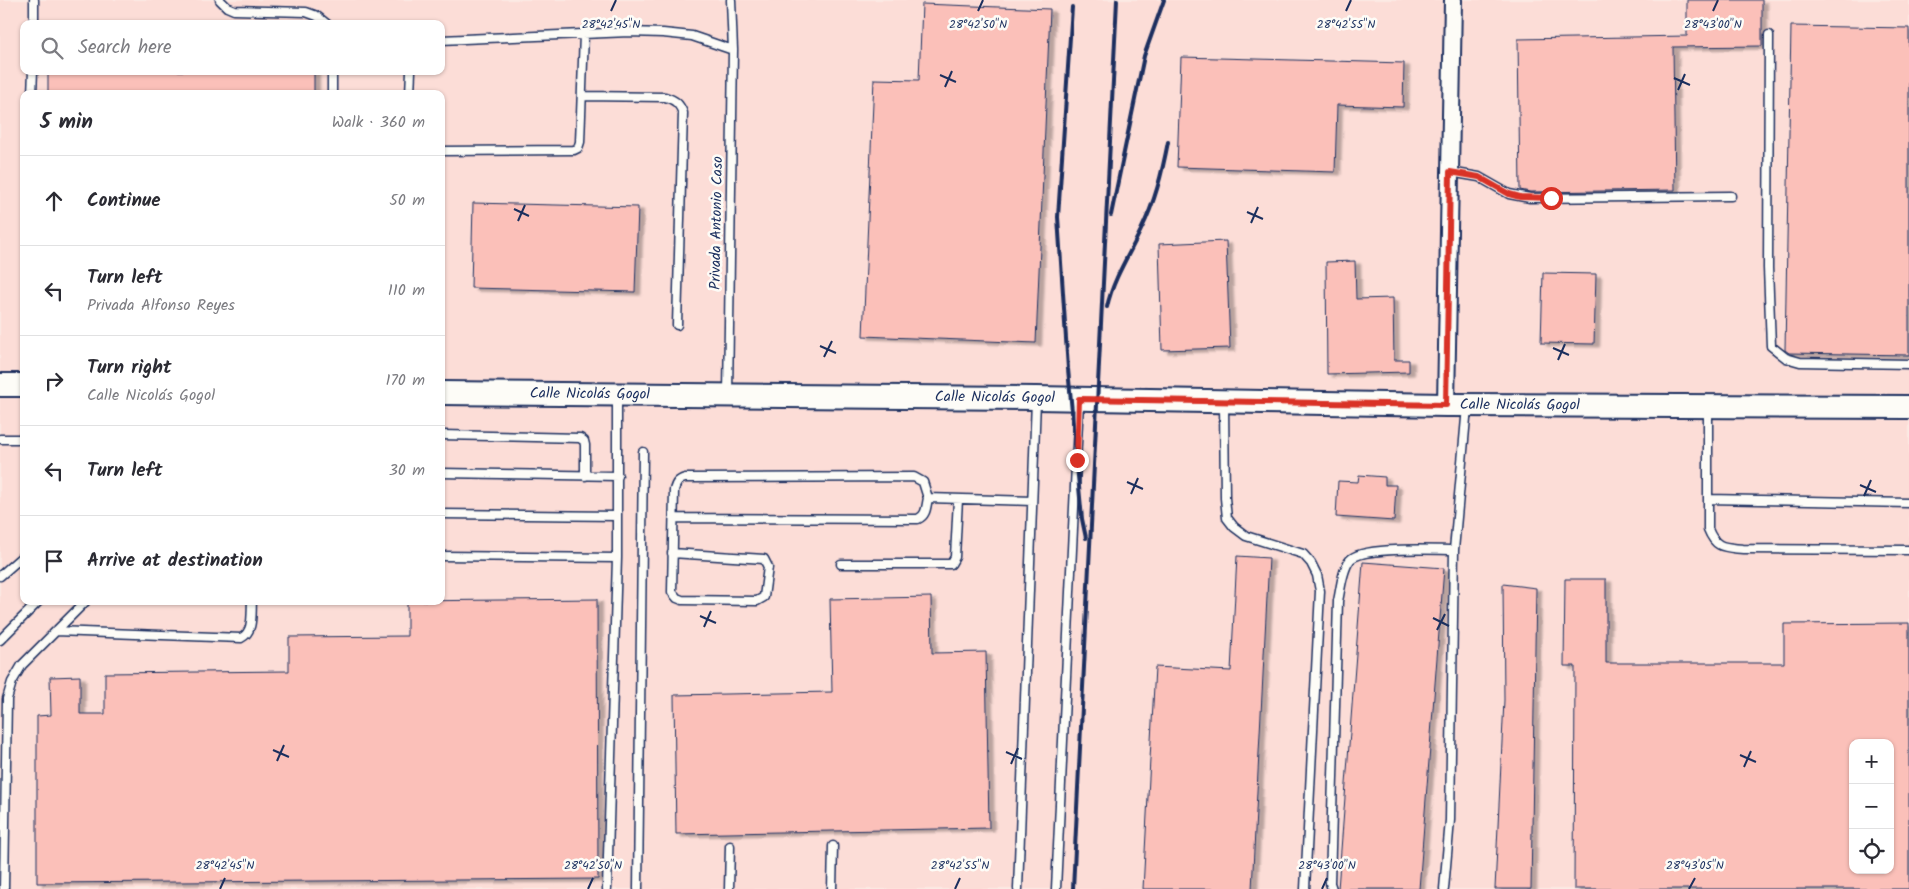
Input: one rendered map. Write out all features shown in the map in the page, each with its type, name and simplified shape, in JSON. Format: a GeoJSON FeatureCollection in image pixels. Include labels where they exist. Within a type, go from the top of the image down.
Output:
{"type":"FeatureCollection","features":[{"type":"Feature","properties":{"kind":"street"},"geometry":{"type":"LineString","coordinates":[[1455,1],[1450,172],[1457,405]]}},
{"type":"Feature","properties":{"kind":"street"},"geometry":{"type":"LineString","coordinates":[[0,385],[20,385]]}},
{"type":"Feature","properties":{"kind":"street","name":"Calle Nicolás Gogol"},"geometry":{"type":"LineString","coordinates":[[445,393],[1036,398],[1457,405],[1909,407]]}},
{"type":"Feature","properties":{"kind":"lane"},"geometry":{"type":"LineString","coordinates":[[34,0],[34,20]]}},
{"type":"Feature","properties":{"kind":"lane"},"geometry":{"type":"LineString","coordinates":[[220,0],[227,7],[234,10],[306,12],[322,20]]}},
{"type":"Feature","properties":{"kind":"lane","name":"Privada Antonio Caso"},"geometry":{"type":"LineString","coordinates":[[728,396],[733,50],[731,0]]}},
{"type":"Feature","properties":{"kind":"lane"},"geometry":{"type":"LineString","coordinates":[[445,40],[663,33],[692,36],[733,50]]}},
{"type":"Feature","properties":{"kind":"lane"},"geometry":{"type":"LineString","coordinates":[[445,151],[574,150],[578,148],[580,142],[584,34]]}},
{"type":"Feature","properties":{"kind":"lane"},"geometry":{"type":"LineString","coordinates":[[1770,35],[1768,268],[1771,346],[1786,358],[1800,362],[1909,364]]}},
{"type":"Feature","properties":{"kind":"lane"},"geometry":{"type":"LineString","coordinates":[[32,90],[33,75]]}},
{"type":"Feature","properties":{"kind":"lane"},"geometry":{"type":"LineString","coordinates":[[332,75],[332,90]]}},
{"type":"Feature","properties":{"kind":"lane"},"geometry":{"type":"LineString","coordinates":[[410,90],[411,75]]}},
{"type":"Feature","properties":{"kind":"lane"},"geometry":{"type":"LineString","coordinates":[[582,96],[665,97],[674,99],[683,113],[677,325]]}},
{"type":"Feature","properties":{"kind":"lane"},"geometry":{"type":"LineString","coordinates":[[1450,172],[1479,177],[1509,194],[1530,198],[1731,196]]}},
{"type":"Feature","properties":{"kind":"lane"},"geometry":{"type":"LineString","coordinates":[[607,889],[617,558],[617,395]]}},
{"type":"Feature","properties":{"kind":"lane"},"geometry":{"type":"LineString","coordinates":[[1018,889],[1036,398]]}},
{"type":"Feature","properties":{"kind":"lane"},"geometry":{"type":"LineString","coordinates":[[1056,889],[1079,399]]}},
{"type":"Feature","properties":{"kind":"lane"},"geometry":{"type":"LineString","coordinates":[[1224,402],[1225,498],[1228,518],[1234,527],[1246,536],[1303,554],[1311,563],[1317,575],[1320,591],[1305,889]]}},
{"type":"Feature","properties":{"kind":"lane"},"geometry":{"type":"LineString","coordinates":[[1444,889],[1450,820],[1457,405]]}},
{"type":"Feature","properties":{"kind":"lane"},"geometry":{"type":"LineString","coordinates":[[1708,406],[1708,529],[1712,540],[1720,546],[1789,550],[1909,550]]}},
{"type":"Feature","properties":{"kind":"lane"},"geometry":{"type":"LineString","coordinates":[[445,435],[580,438],[584,441],[585,445],[585,476]]}},
{"type":"Feature","properties":{"kind":"lane"},"geometry":{"type":"LineString","coordinates":[[0,439],[20,440]]}},
{"type":"Feature","properties":{"kind":"lane"},"geometry":{"type":"LineString","coordinates":[[638,889],[643,452]]}},
{"type":"Feature","properties":{"kind":"lane"},"geometry":{"type":"LineString","coordinates":[[445,473],[618,476]]}},
{"type":"Feature","properties":{"kind":"lane"},"geometry":{"type":"LineString","coordinates":[[672,553],[764,559],[768,567],[764,597],[758,601],[677,598],[672,592],[672,553],[674,518],[676,484],[679,479],[914,477],[923,482],[928,498],[926,512],[918,519],[674,518]]}},
{"type":"Feature","properties":{"kind":"lane"},"geometry":{"type":"LineString","coordinates":[[928,498],[1032,501]]}},
{"type":"Feature","properties":{"kind":"lane"},"geometry":{"type":"LineString","coordinates":[[1708,498],[1909,503]]}},
{"type":"Feature","properties":{"kind":"lane"},"geometry":{"type":"LineString","coordinates":[[840,564],[951,564],[955,557],[958,499]]}},
{"type":"Feature","properties":{"kind":"lane"},"geometry":{"type":"LineString","coordinates":[[445,514],[617,516]]}},
{"type":"Feature","properties":{"kind":"lane"},"geometry":{"type":"LineString","coordinates":[[1332,889],[1330,883],[1338,601],[1344,572],[1350,561],[1357,554],[1375,551],[1454,550]]}},
{"type":"Feature","properties":{"kind":"lane"},"geometry":{"type":"LineString","coordinates":[[445,556],[617,558]]}},
{"type":"Feature","properties":{"kind":"lane"},"geometry":{"type":"LineString","coordinates":[[0,576],[20,558]]}},
{"type":"Feature","properties":{"kind":"lane"},"geometry":{"type":"LineString","coordinates":[[0,640],[35,605]]}},
{"type":"Feature","properties":{"kind":"lane"},"geometry":{"type":"LineString","coordinates":[[4,889],[7,698],[12,682],[22,665],[82,605]]}},
{"type":"Feature","properties":{"kind":"lane"},"geometry":{"type":"LineString","coordinates":[[56,631],[241,638],[246,636],[250,629],[252,605]]}},
{"type":"Feature","properties":{"kind":"lane"},"geometry":{"type":"LineString","coordinates":[[729,889],[730,846]]}},
{"type":"Feature","properties":{"kind":"lane"},"geometry":{"type":"LineString","coordinates":[[832,889],[833,846]]}},
{"type":"Feature","properties":{"kind":"shaded area"},"geometry":{"type":"Polygon","coordinates":[[[0,0],[1909,0],[1909,889],[0,889],[0,0]]]}},
{"type":"Feature","properties":{"kind":"building"},"geometry":{"type":"Polygon","coordinates":[[[1687,0],[1762,0],[1762,46],[1673,47],[1675,190],[1530,192],[1520,190],[1518,39],[1687,36],[1687,0]]]}},
{"type":"Feature","properties":{"kind":"building"},"geometry":{"type":"Polygon","coordinates":[[[922,4],[1050,9],[1036,343],[863,336],[874,79],[919,80],[922,4]]]}},
{"type":"Feature","properties":{"kind":"building"},"geometry":{"type":"Polygon","coordinates":[[[1791,26],[1909,28],[1909,355],[1789,353],[1785,350],[1791,26]]]}},
{"type":"Feature","properties":{"kind":"building"},"geometry":{"type":"Polygon","coordinates":[[[1181,57],[1404,63],[1403,107],[1337,105],[1335,172],[1177,167],[1181,57]]]}},
{"type":"Feature","properties":{"kind":"building"},"geometry":{"type":"Polygon","coordinates":[[[48,75],[314,75],[314,90],[48,90],[48,75]]]}},
{"type":"Feature","properties":{"kind":"building"},"geometry":{"type":"Polygon","coordinates":[[[473,203],[638,207],[635,292],[471,288],[473,203]]]}},
{"type":"Feature","properties":{"kind":"building"},"geometry":{"type":"Polygon","coordinates":[[[1226,241],[1230,348],[1162,350],[1159,244],[1226,241]]]}},
{"type":"Feature","properties":{"kind":"building"},"geometry":{"type":"Polygon","coordinates":[[[1355,261],[1356,299],[1393,298],[1394,360],[1409,360],[1409,372],[1327,374],[1326,262],[1355,261]]]}},
{"type":"Feature","properties":{"kind":"building"},"geometry":{"type":"Polygon","coordinates":[[[1543,273],[1596,274],[1594,344],[1541,343],[1543,273]]]}},
{"type":"Feature","properties":{"kind":"building"},"geometry":{"type":"Polygon","coordinates":[[[1359,475],[1385,477],[1385,485],[1396,485],[1394,521],[1336,517],[1338,481],[1358,482],[1359,475]]]}},
{"type":"Feature","properties":{"kind":"building"},"geometry":{"type":"Polygon","coordinates":[[[1237,556],[1269,558],[1252,889],[1143,889],[1155,667],[1231,671],[1237,556]]]}},
{"type":"Feature","properties":{"kind":"building"},"geometry":{"type":"Polygon","coordinates":[[[1363,562],[1444,568],[1419,889],[1338,889],[1363,562]]]}},
{"type":"Feature","properties":{"kind":"building"},"geometry":{"type":"Polygon","coordinates":[[[1565,579],[1606,579],[1606,663],[1784,663],[1784,624],[1909,623],[1909,889],[1574,889],[1575,666],[1564,666],[1565,579]]]}},
{"type":"Feature","properties":{"kind":"building"},"geometry":{"type":"Polygon","coordinates":[[[1503,584],[1536,588],[1531,889],[1495,889],[1504,700],[1503,584]]]}},
{"type":"Feature","properties":{"kind":"building"},"geometry":{"type":"Polygon","coordinates":[[[931,597],[932,653],[986,652],[989,828],[676,834],[674,695],[832,692],[830,599],[931,597]]]}},
{"type":"Feature","properties":{"kind":"building"},"geometry":{"type":"Polygon","coordinates":[[[597,599],[598,879],[37,883],[37,716],[51,715],[50,677],[80,676],[80,714],[105,714],[105,673],[289,671],[289,637],[407,636],[407,605],[445,605],[445,601],[597,599]]]}},
{"type":"Feature","properties":{"kind":"railway"},"geometry":{"type":"LineString","coordinates":[[1073,889],[1117,0]]}},
{"type":"Feature","properties":{"kind":"railway"},"geometry":{"type":"LineString","coordinates":[[1111,215],[1144,56],[1164,0]]}},
{"type":"Feature","properties":{"kind":"railway"},"geometry":{"type":"LineString","coordinates":[[1072,7],[1058,217],[1068,369],[1082,519],[1086,538]]}},
{"type":"Feature","properties":{"kind":"railway"},"geometry":{"type":"LineString","coordinates":[[1107,307],[1117,277],[1150,209],[1161,176],[1168,142]]}},
{"type":"Feature","properties":{"kind":"route"},"geometry":{"type":"LineString","coordinates":[[1077,460],[1079,399],[1446,405],[1450,172],[1479,177],[1509,194],[1520,197],[1551,198]]}}]}
